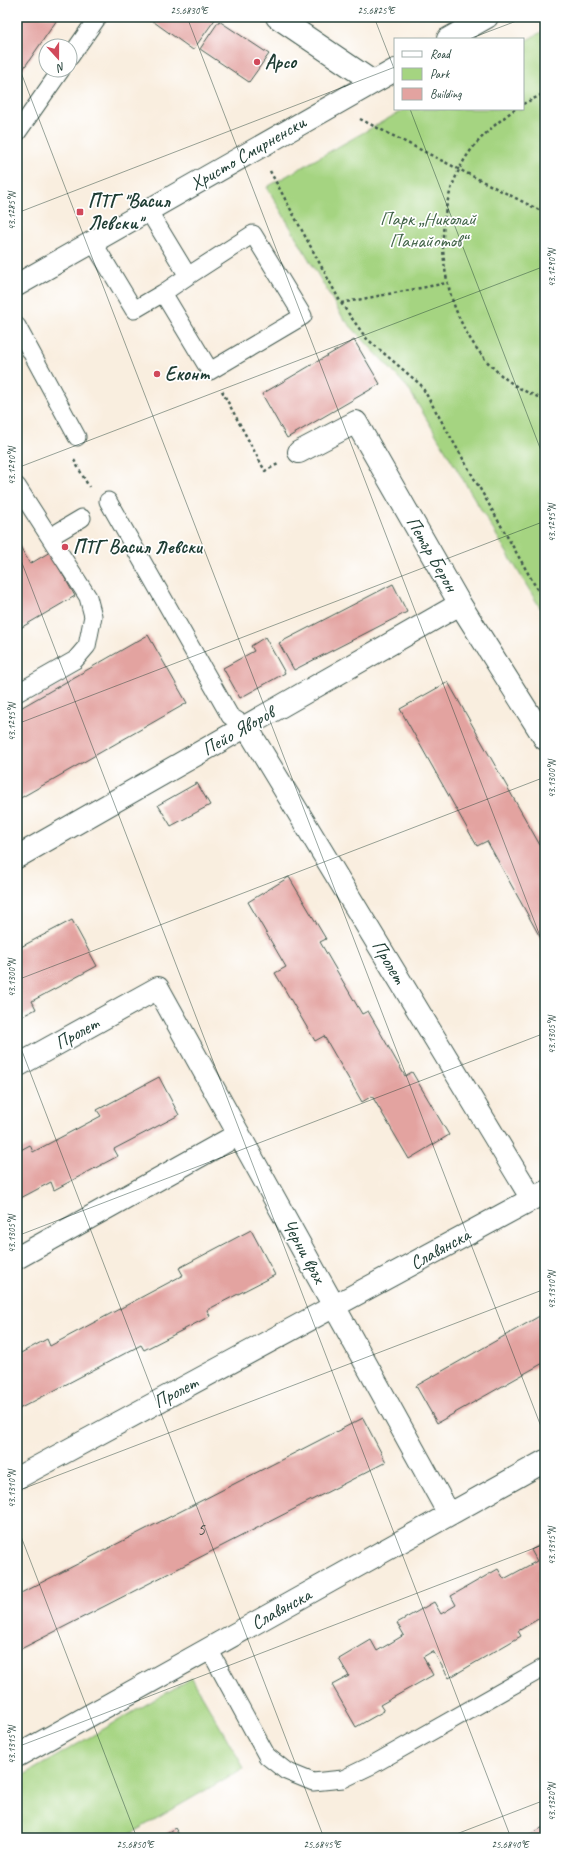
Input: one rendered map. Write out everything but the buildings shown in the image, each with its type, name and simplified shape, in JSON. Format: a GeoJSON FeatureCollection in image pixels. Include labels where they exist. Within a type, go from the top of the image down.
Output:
{"type":"FeatureCollection","features":[{"type":"Feature","properties":{"kind":"street"},"geometry":{"type":"LineString","coordinates":[[277,17],[373,82]]}},
{"type":"Feature","properties":{"kind":"street"},"geometry":{"type":"LineString","coordinates":[[450,38],[487,17]]}},
{"type":"Feature","properties":{"kind":"street","name":"Христо Смирненски"},"geometry":{"type":"LineString","coordinates":[[17,285],[394,71]]}},
{"type":"Feature","properties":{"kind":"street","name":"Петър Берон"},"geometry":{"type":"LineString","coordinates":[[299,452],[356,422],[460,604],[545,739]]}},
{"type":"Feature","properties":{"kind":"street","name":"Пейо Яворов"},"geometry":{"type":"LineString","coordinates":[[17,857],[460,604]]}},
{"type":"Feature","properties":{"kind":"street","name":"Пролет"},"geometry":{"type":"LineString","coordinates":[[246,726],[539,1195]]}},
{"type":"Feature","properties":{"kind":"street","name":"Пролет"},"geometry":{"type":"LineString","coordinates":[[17,1066],[158,988]]}},
{"type":"Feature","properties":{"kind":"street","name":"Черни връх"},"geometry":{"type":"LineString","coordinates":[[158,988],[450,1514]]}},
{"type":"Feature","properties":{"kind":"street"},"geometry":{"type":"LineString","coordinates":[[17,1258],[239,1134]]}},
{"type":"Feature","properties":{"kind":"street","name":"Славянска"},"geometry":{"type":"LineString","coordinates":[[334,1307],[539,1195]]}},
{"type":"Feature","properties":{"kind":"street","name":"Пролет"},"geometry":{"type":"LineString","coordinates":[[17,1478],[334,1307]]}},
{"type":"Feature","properties":{"kind":"street","name":"Славянска"},"geometry":{"type":"LineString","coordinates":[[17,1756],[545,1461]]}},
{"type":"Feature","properties":{"kind":"lane"},"geometry":{"type":"LineString","coordinates":[[78,46],[98,17]]}},
{"type":"Feature","properties":{"kind":"lane"},"geometry":{"type":"LineString","coordinates":[[17,133],[55,78]]}},
{"type":"Feature","properties":{"kind":"lane"},"geometry":{"type":"LineString","coordinates":[[148,210],[188,276]]}},
{"type":"Feature","properties":{"kind":"lane"},"geometry":{"type":"LineString","coordinates":[[93,242],[134,310],[254,234],[302,316],[210,370],[163,292]]}},
{"type":"Feature","properties":{"kind":"lane"},"geometry":{"type":"LineString","coordinates":[[17,326],[77,437]]}},
{"type":"Feature","properties":{"kind":"lane"},"geometry":{"type":"LineString","coordinates":[[17,486],[88,597],[93,616],[87,646],[75,660],[17,693]]}},
{"type":"Feature","properties":{"kind":"lane"},"geometry":{"type":"LineString","coordinates":[[108,501],[230,716],[246,726]]}},
{"type":"Feature","properties":{"kind":"lane"},"geometry":{"type":"LineString","coordinates":[[50,537],[82,518]]}},
{"type":"Feature","properties":{"kind":"lane"},"geometry":{"type":"LineString","coordinates":[[209,1649],[267,1756],[286,1771],[313,1782],[343,1779],[372,1765],[545,1667]]}},
{"type":"Feature","properties":{"kind":"path"},"geometry":{"type":"LineString","coordinates":[[524,104],[545,93]]}},
{"type":"Feature","properties":{"kind":"path"},"geometry":{"type":"LineString","coordinates":[[514,110],[488,130],[467,156],[459,169],[450,191],[442,239],[446,283],[457,311],[471,339],[482,355],[509,381],[526,392],[545,400]]}},
{"type":"Feature","properties":{"kind":"path"},"geometry":{"type":"LineString","coordinates":[[357,118],[545,213]]}},
{"type":"Feature","properties":{"kind":"path"},"geometry":{"type":"LineString","coordinates":[[257,148],[341,303],[366,338],[421,385],[545,603]]}},
{"type":"Feature","properties":{"kind":"path"},"geometry":{"type":"LineString","coordinates":[[341,303],[446,283]]}},
{"type":"Feature","properties":{"kind":"path"},"geometry":{"type":"LineString","coordinates":[[210,370],[265,471],[299,452]]}},
{"type":"Feature","properties":{"kind":"path"},"geometry":{"type":"LineString","coordinates":[[72,455],[93,494]]}},
{"type":"Feature","properties":{"kind":"green space","name":"Парк „Николай Панайотов“"},"geometry":{"type":"Polygon","coordinates":[[[545,30],[545,616],[408,388],[343,318],[267,187],[403,110],[524,110],[524,41],[545,30]]]}},
{"type":"Feature","properties":{"kind":"green space"},"geometry":{"type":"Polygon","coordinates":[[[192,1678],[244,1768],[123,1838],[17,1838],[17,1779],[192,1678]]]}},
{"type":"Feature","properties":{"kind":"place","name":"Арсо"},"geometry":{"type":"Point","coordinates":[257,62]}},
{"type":"Feature","properties":{"kind":"place","name":"ПТГ \"Васил Левски\""},"geometry":{"type":"Point","coordinates":[80,212]}},
{"type":"Feature","properties":{"kind":"place","name":"Еконт"},"geometry":{"type":"Point","coordinates":[157,374]}},
{"type":"Feature","properties":{"kind":"place","name":"ПТГ Васил Левски"},"geometry":{"type":"Point","coordinates":[65,547]}}]}
